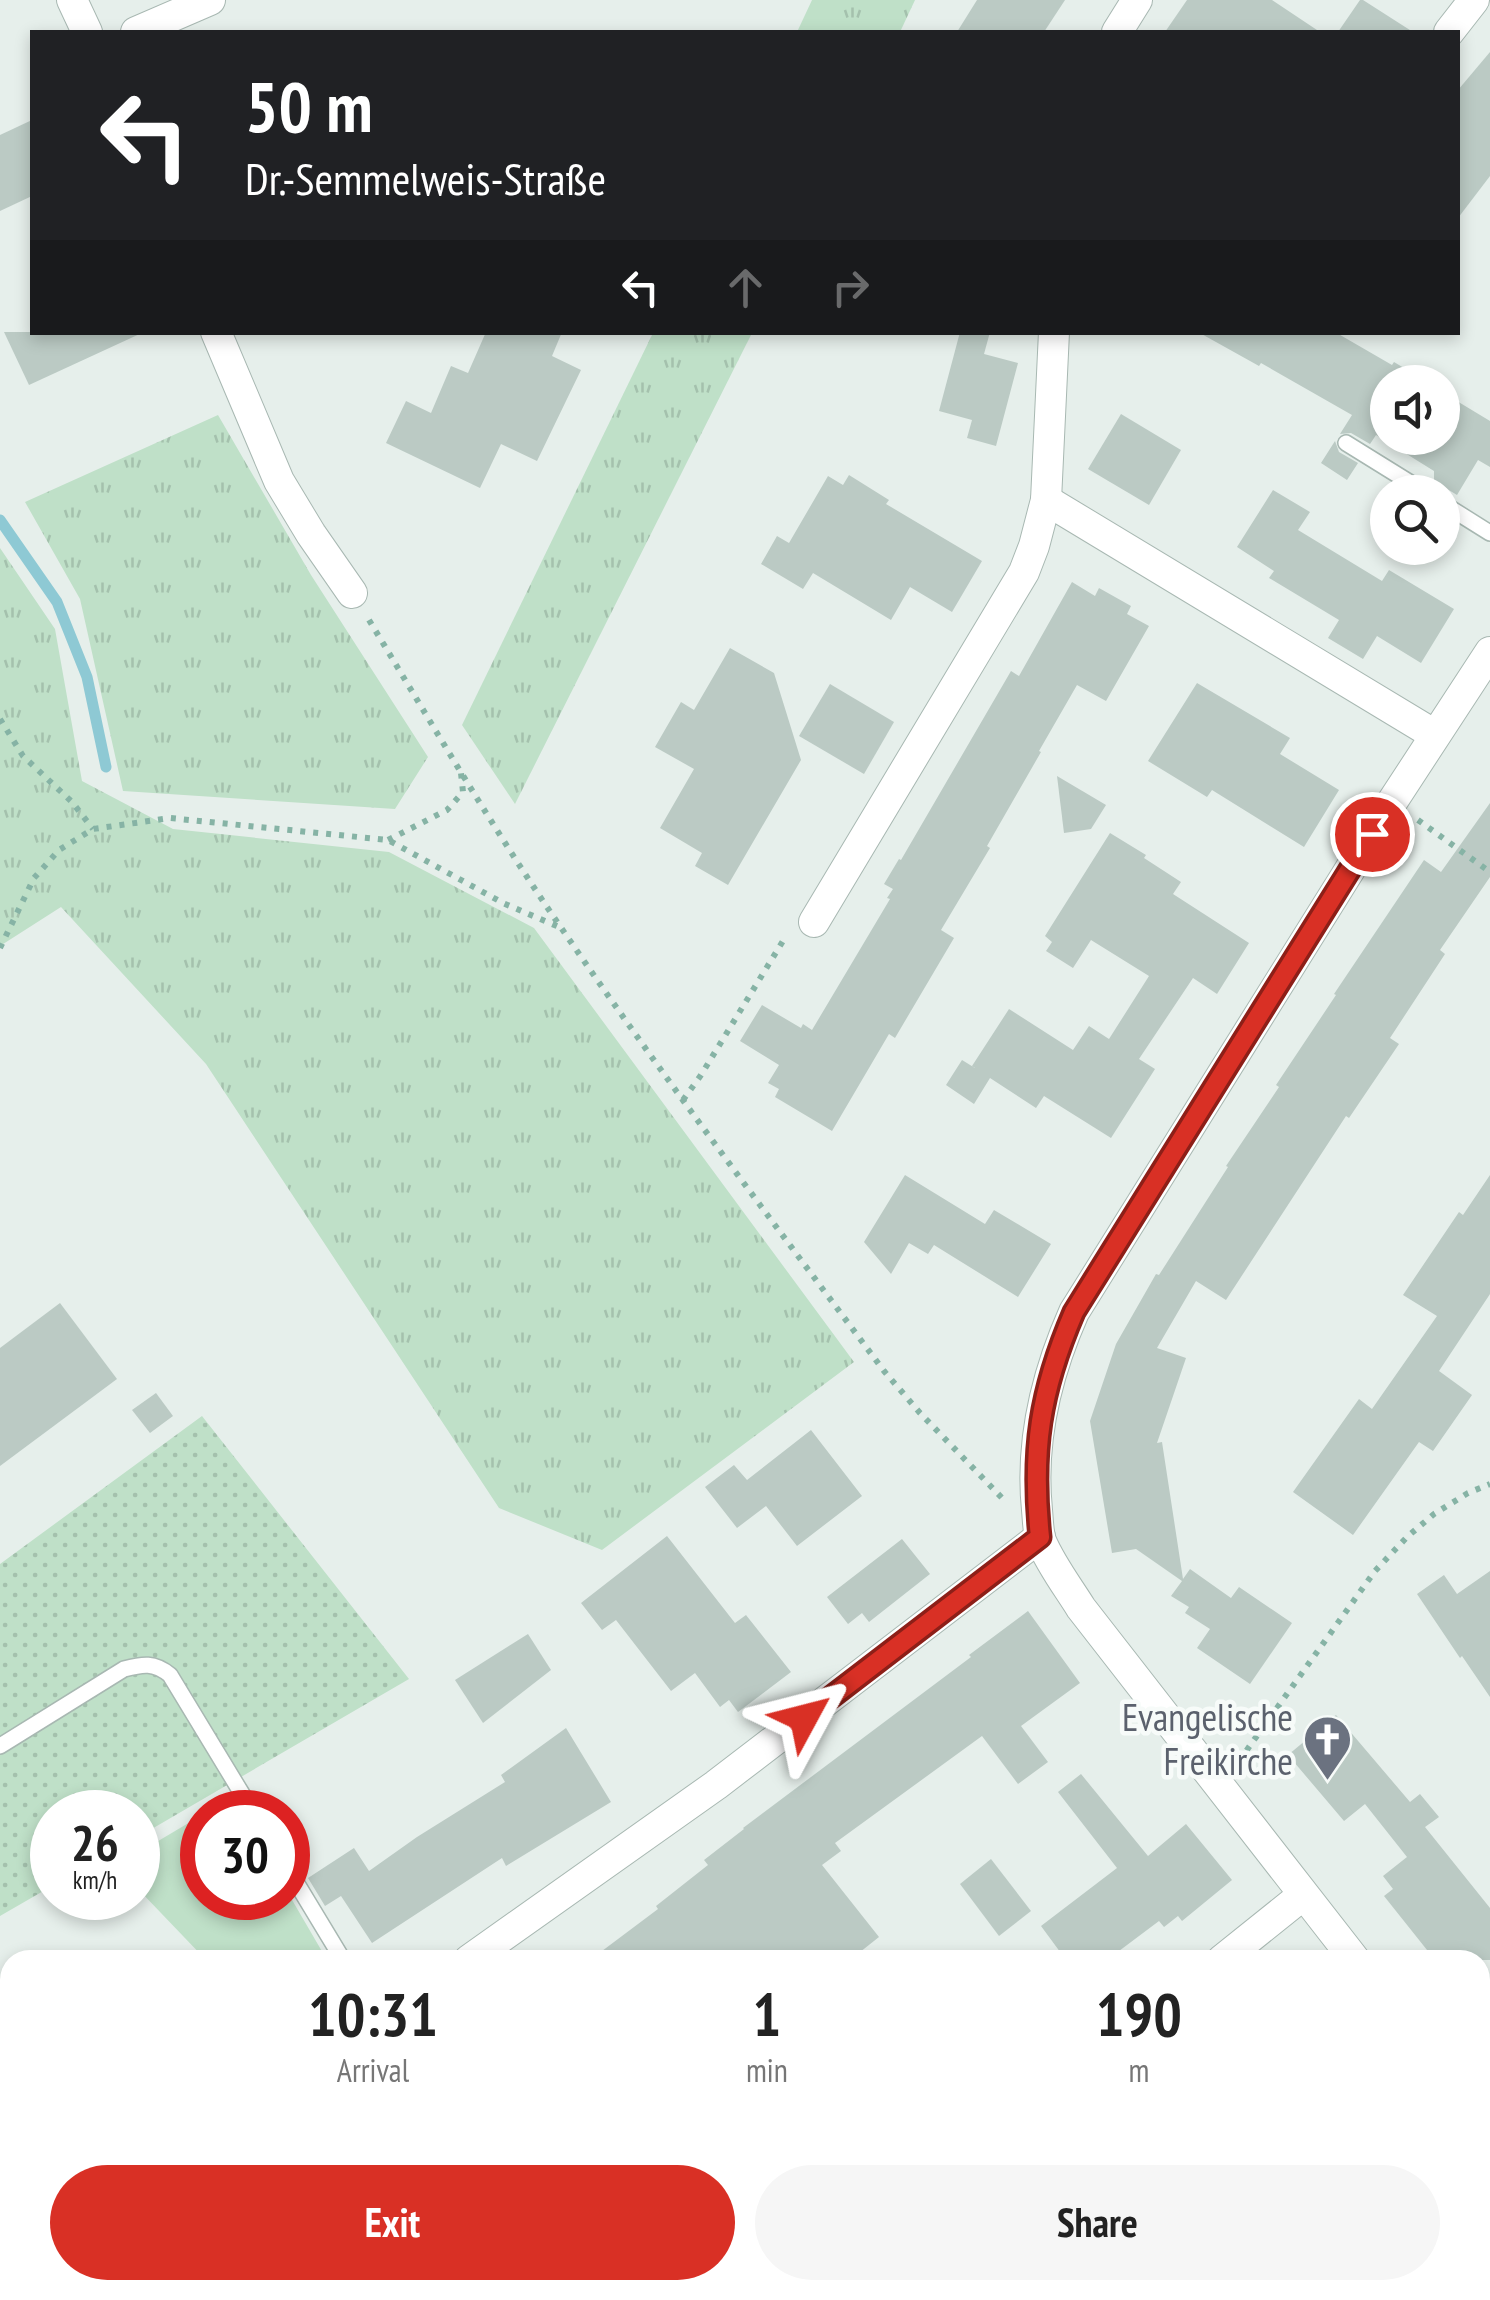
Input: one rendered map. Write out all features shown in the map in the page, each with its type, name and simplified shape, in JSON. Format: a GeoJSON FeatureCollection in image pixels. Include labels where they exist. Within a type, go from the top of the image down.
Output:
{"type":"FeatureCollection","features":[{"type":"Feature","properties":{"kind":"street"},"geometry":{"type":"LineString","coordinates":[[72,0],[86,30]]}},
{"type":"Feature","properties":{"kind":"street"},"geometry":{"type":"LineString","coordinates":[[141,30],[210,0]]}},
{"type":"Feature","properties":{"kind":"street"},"geometry":{"type":"LineString","coordinates":[[1118,30],[1137,0]]}},
{"type":"Feature","properties":{"kind":"street"},"geometry":{"type":"LineString","coordinates":[[1451,30],[1474,0]]}},
{"type":"Feature","properties":{"kind":"street"},"geometry":{"type":"LineString","coordinates":[[217,335],[279,481],[352,592]]}},
{"type":"Feature","properties":{"kind":"street"},"geometry":{"type":"LineString","coordinates":[[814,922],[1024,572],[1046,500],[1054,335]]}},
{"type":"Feature","properties":{"kind":"street"},"geometry":{"type":"LineString","coordinates":[[1046,500],[1435,735]]}},
{"type":"Feature","properties":{"kind":"street"},"geometry":{"type":"LineString","coordinates":[[1347,1950],[1081,1608],[1040,1537],[1036,1454],[1044,1395],[1074,1312],[1490,652]]}},
{"type":"Feature","properties":{"kind":"street"},"geometry":{"type":"LineString","coordinates":[[482,1950],[716,1786],[1040,1537]]}},
{"type":"Feature","properties":{"kind":"street"},"geometry":{"type":"LineString","coordinates":[[1234,1950],[1303,1895]]}},
{"type":"Feature","properties":{"kind":"lane"},"geometry":{"type":"LineString","coordinates":[[1346,442],[1399,475]]}},
{"type":"Feature","properties":{"kind":"lane"},"geometry":{"type":"LineString","coordinates":[[1460,514],[1490,533]]}},
{"type":"Feature","properties":{"kind":"lane"},"geometry":{"type":"LineString","coordinates":[[0,1746],[124,1669],[144,1664],[160,1667],[170,1675],[241,1790]]}},
{"type":"Feature","properties":{"kind":"lane"},"geometry":{"type":"LineString","coordinates":[[310,1905],[337,1950]]}},
{"type":"Feature","properties":{"kind":"path"},"geometry":{"type":"LineString","coordinates":[[352,592],[560,927],[683,1100],[884,1371],[1040,1537]]}},
{"type":"Feature","properties":{"kind":"path"},"geometry":{"type":"LineString","coordinates":[[0,719],[23,756],[94,828]]}},
{"type":"Feature","properties":{"kind":"path"},"geometry":{"type":"LineString","coordinates":[[388,840],[448,810],[462,792],[461,772]]}},
{"type":"Feature","properties":{"kind":"path"},"geometry":{"type":"LineString","coordinates":[[1392,802],[1490,872]]}},
{"type":"Feature","properties":{"kind":"path"},"geometry":{"type":"LineString","coordinates":[[0,948],[34,878],[59,850],[94,828],[170,818],[388,840],[503,903],[560,927]]}},
{"type":"Feature","properties":{"kind":"path"},"geometry":{"type":"LineString","coordinates":[[683,1100],[800,913],[814,922]]}},
{"type":"Feature","properties":{"kind":"path"},"geometry":{"type":"LineString","coordinates":[[1217,1784],[1246,1752],[1375,1571],[1406,1536],[1434,1514],[1490,1484]]}},
{"type":"Feature","properties":{"kind":"green space"},"geometry":{"type":"Polygon","coordinates":[[[812,0],[915,0],[901,30],[798,30],[812,0]]]}},
{"type":"Feature","properties":{"kind":"green space"},"geometry":{"type":"Polygon","coordinates":[[[652,335],[751,335],[515,804],[462,725],[652,335]]]}},
{"type":"Feature","properties":{"kind":"green space"},"geometry":{"type":"Polygon","coordinates":[[[218,415],[311,575],[428,757],[395,809],[123,791],[80,599],[25,502],[218,415]]]}},
{"type":"Feature","properties":{"kind":"green space"},"geometry":{"type":"Polygon","coordinates":[[[0,548],[55,629],[82,781],[173,829],[389,852],[534,928],[854,1362],[602,1550],[499,1508],[206,1064],[61,907],[0,946],[0,548]]]}},
{"type":"Feature","properties":{"kind":"green space"},"geometry":{"type":"Polygon","coordinates":[[[202,1416],[409,1679],[219,1790],[180,1790],[180,1813],[160,1824],[160,1790],[30,1790],[30,1899],[0,1916],[0,1564],[202,1416]]]}},
{"type":"Feature","properties":{"kind":"green space"},"geometry":{"type":"Polygon","coordinates":[[[180,1828],[180,1920],[304,1920],[321,1950],[196,1950],[160,1912],[160,1840],[180,1828]]]}},
{"type":"Feature","properties":{"kind":"building"},"geometry":{"type":"Polygon","coordinates":[[[977,0],[1065,0],[1045,30],[958,30],[977,0]]]}},
{"type":"Feature","properties":{"kind":"building"},"geometry":{"type":"Polygon","coordinates":[[[1187,0],[1272,0],[1317,30],[1166,30],[1187,0]]]}},
{"type":"Feature","properties":{"kind":"building"},"geometry":{"type":"Polygon","coordinates":[[[1363,0],[1410,30],[1339,30],[1363,0]]]}},
{"type":"Feature","properties":{"kind":"building"},"geometry":{"type":"Polygon","coordinates":[[[1490,52],[1490,176],[1460,215],[1460,88],[1490,52]]]}},
{"type":"Feature","properties":{"kind":"building"},"geometry":{"type":"Polygon","coordinates":[[[30,121],[30,197],[0,211],[0,135],[30,121]]]}},
{"type":"Feature","properties":{"kind":"building"},"geometry":{"type":"Polygon","coordinates":[[[4,332],[137,335],[29,385],[4,332]]]}},
{"type":"Feature","properties":{"kind":"building"},"geometry":{"type":"Polygon","coordinates":[[[485,335],[561,335],[552,356],[581,370],[537,461],[501,444],[480,488],[386,443],[406,401],[431,413],[451,366],[468,373],[485,335]]]}},
{"type":"Feature","properties":{"kind":"building"},"geometry":{"type":"Polygon","coordinates":[[[959,335],[989,335],[984,354],[1018,363],[996,446],[967,438],[972,420],[939,411],[959,335]]]}},
{"type":"Feature","properties":{"kind":"building"},"geometry":{"type":"Polygon","coordinates":[[[1203,335],[1340,335],[1392,365],[1370,365],[1370,444],[1351,433],[1340,434],[1352,415],[1261,363],[1259,366],[1203,335]]]}},
{"type":"Feature","properties":{"kind":"building"},"geometry":{"type":"Polygon","coordinates":[[[1460,403],[1490,421],[1490,467],[1478,460],[1460,490],[1460,475],[1434,475],[1434,471],[1408,455],[1460,455],[1460,403]]]}},
{"type":"Feature","properties":{"kind":"building"},"geometry":{"type":"Polygon","coordinates":[[[1121,414],[1181,450],[1149,505],[1088,469],[1121,414]]]}},
{"type":"Feature","properties":{"kind":"building"},"geometry":{"type":"Polygon","coordinates":[[[1335,441],[1339,452],[1358,463],[1347,480],[1321,463],[1335,441]]]}},
{"type":"Feature","properties":{"kind":"building"},"geometry":{"type":"Polygon","coordinates":[[[849,475],[889,500],[886,504],[982,561],[952,612],[910,587],[891,620],[813,573],[803,589],[761,564],[777,536],[789,543],[828,476],[843,485],[849,475]]]}},
{"type":"Feature","properties":{"kind":"building"},"geometry":{"type":"Polygon","coordinates":[[[1273,490],[1310,512],[1298,530],[1382,581],[1389,570],[1454,609],[1421,663],[1377,636],[1363,659],[1328,638],[1339,620],[1269,578],[1274,571],[1237,547],[1273,490]]]}},
{"type":"Feature","properties":{"kind":"building"},"geometry":{"type":"Polygon","coordinates":[[[1072,582],[1095,596],[1099,588],[1131,606],[1127,614],[1149,626],[1106,701],[1077,685],[987,846],[990,848],[941,930],[954,938],[895,1038],[889,1034],[832,1131],[775,1097],[779,1089],[768,1083],[779,1065],[740,1041],[762,1005],[801,1028],[803,1024],[812,1030],[890,899],[887,898],[893,889],[884,884],[1011,671],[1019,676],[1072,582]]]}},
{"type":"Feature","properties":{"kind":"building"},"geometry":{"type":"Polygon","coordinates":[[[730,648],[774,673],[801,760],[728,885],[695,866],[702,853],[660,828],[694,769],[655,747],[681,702],[694,710],[730,648]]]}},
{"type":"Feature","properties":{"kind":"building"},"geometry":{"type":"Polygon","coordinates":[[[1197,683],[1290,738],[1280,754],[1339,790],[1304,847],[1212,790],[1207,797],[1148,761],[1197,683]]]}},
{"type":"Feature","properties":{"kind":"building"},"geometry":{"type":"Polygon","coordinates":[[[830,684],[894,722],[864,774],[799,736],[830,684]]]}},
{"type":"Feature","properties":{"kind":"building"},"geometry":{"type":"Polygon","coordinates":[[[1057,776],[1106,805],[1091,829],[1064,833],[1057,776]]]}},
{"type":"Feature","properties":{"kind":"building"},"geometry":{"type":"Polygon","coordinates":[[[1490,803],[1490,877],[1440,950],[1445,954],[1390,1038],[1399,1044],[1349,1118],[1346,1116],[1226,1300],[1196,1281],[1157,1348],[1186,1358],[1157,1443],[1162,1442],[1183,1579],[1190,1569],[1231,1598],[1239,1587],[1292,1623],[1250,1684],[1197,1648],[1210,1629],[1185,1613],[1189,1607],[1171,1596],[1182,1581],[1136,1549],[1112,1553],[1090,1421],[1116,1344],[1156,1274],[1159,1275],[1279,1087],[1276,1085],[1334,994],[1424,860],[1441,872],[1490,803]]]}},
{"type":"Feature","properties":{"kind":"building"},"geometry":{"type":"Polygon","coordinates":[[[1110,833],[1181,882],[1173,894],[1249,943],[1217,994],[1193,978],[1139,1059],[1155,1069],[1111,1138],[1044,1096],[1036,1108],[990,1078],[974,1104],[946,1085],[962,1060],[975,1068],[972,1066],[1009,1009],[1073,1050],[1089,1026],[1109,1039],[1149,976],[1091,940],[1073,968],[1046,951],[1052,942],[1045,936],[1110,833]]]}},
{"type":"Feature","properties":{"kind":"building"},"geometry":{"type":"Polygon","coordinates":[[[905,1175],[985,1224],[994,1210],[1051,1244],[1018,1297],[934,1245],[928,1254],[909,1243],[891,1274],[864,1242],[905,1175]]]}},
{"type":"Feature","properties":{"kind":"building"},"geometry":{"type":"Polygon","coordinates":[[[1490,1175],[1490,1294],[1439,1371],[1472,1395],[1433,1451],[1419,1442],[1353,1535],[1293,1492],[1359,1399],[1372,1409],[1437,1316],[1403,1295],[1459,1212],[1463,1215],[1490,1175]]]}},
{"type":"Feature","properties":{"kind":"building"},"geometry":{"type":"Polygon","coordinates":[[[60,1303],[117,1379],[0,1466],[0,1348],[60,1303]]]}},
{"type":"Feature","properties":{"kind":"building"},"geometry":{"type":"Polygon","coordinates":[[[156,1393],[173,1416],[150,1433],[132,1410],[156,1393]]]}},
{"type":"Feature","properties":{"kind":"building"},"geometry":{"type":"Polygon","coordinates":[[[811,1430],[862,1496],[797,1546],[766,1506],[737,1528],[705,1487],[734,1465],[747,1480],[811,1430]]]}},
{"type":"Feature","properties":{"kind":"building"},"geometry":{"type":"Polygon","coordinates":[[[667,1536],[735,1623],[746,1615],[791,1672],[738,1712],[729,1700],[720,1707],[695,1673],[671,1691],[616,1620],[602,1630],[581,1603],[667,1536]]]}},
{"type":"Feature","properties":{"kind":"building"},"geometry":{"type":"Polygon","coordinates":[[[902,1539],[930,1574],[869,1622],[862,1613],[848,1624],[827,1597],[902,1539]]]}},
{"type":"Feature","properties":{"kind":"building"},"geometry":{"type":"Polygon","coordinates":[[[1490,1571],[1490,1697],[1417,1594],[1444,1575],[1457,1594],[1490,1571]]]}},
{"type":"Feature","properties":{"kind":"building"},"geometry":{"type":"Polygon","coordinates":[[[1028,1611],[1080,1683],[1021,1726],[1048,1762],[1018,1784],[982,1736],[835,1843],[841,1851],[822,1865],[879,1937],[863,1950],[603,1950],[658,1909],[656,1906],[708,1865],[704,1860],[743,1828],[1028,1611]]]}},
{"type":"Feature","properties":{"kind":"building"},"geometry":{"type":"Polygon","coordinates":[[[528,1634],[551,1670],[483,1723],[455,1680],[528,1634]]]}},
{"type":"Feature","properties":{"kind":"building"},"geometry":{"type":"Polygon","coordinates":[[[1336,1715],[1410,1802],[1420,1794],[1439,1817],[1425,1827],[1490,1908],[1490,1950],[1427,1950],[1384,1896],[1393,1889],[1383,1876],[1407,1857],[1365,1804],[1344,1821],[1288,1755],[1336,1715]]]}},
{"type":"Feature","properties":{"kind":"building"},"geometry":{"type":"Polygon","coordinates":[[[566,1728],[611,1802],[506,1866],[502,1858],[372,1943],[341,1896],[325,1906],[310,1877],[354,1848],[369,1871],[505,1782],[501,1775],[566,1728]]]}},
{"type":"Feature","properties":{"kind":"building"},"geometry":{"type":"Polygon","coordinates":[[[1081,1774],[1148,1856],[1186,1824],[1232,1880],[1182,1921],[1178,1916],[1164,1927],[1159,1921],[1120,1950],[1059,1950],[1041,1926],[1117,1868],[1058,1792],[1081,1774]]]}},
{"type":"Feature","properties":{"kind":"building"},"geometry":{"type":"Polygon","coordinates":[[[991,1859],[1031,1911],[999,1936],[960,1884],[991,1859]]]}},
{"type":"Feature","properties":{"kind":"waterway"},"geometry":{"type":"LineString","coordinates":[[0,520],[57,602],[87,677],[106,767]]}},
{"type":"Feature","properties":{"kind":"place","name":"Evangelische Freikirche"},"geometry":{"type":"Point","coordinates":[1328,1782]}},
{"type":"Feature","properties":{"kind":"route"},"geometry":{"type":"LineString","coordinates":[[804,1718],[1040,1537],[1036,1454],[1044,1395],[1074,1312],[1372,834]]}}]}
